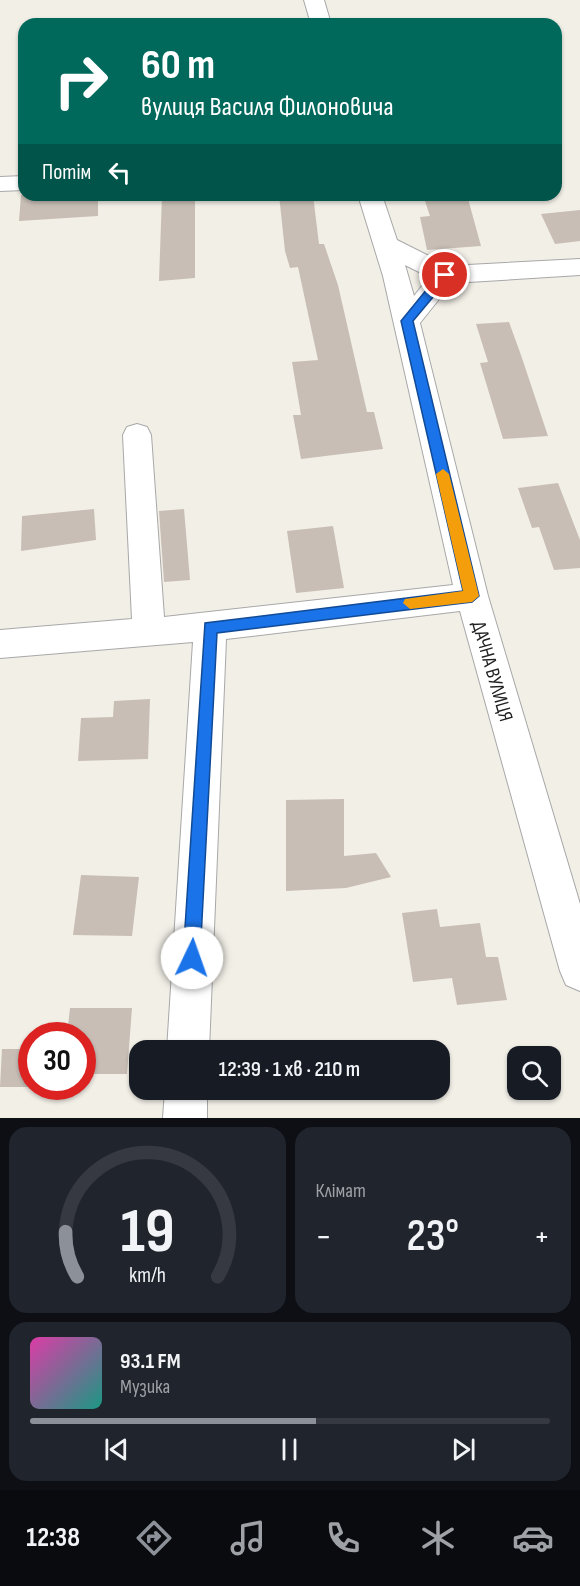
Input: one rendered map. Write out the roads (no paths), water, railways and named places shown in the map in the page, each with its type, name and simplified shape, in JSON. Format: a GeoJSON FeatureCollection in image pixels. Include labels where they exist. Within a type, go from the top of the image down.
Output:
{"type":"FeatureCollection","features":[{"type":"Feature","properties":{"kind":"street"},"geometry":{"type":"LineString","coordinates":[[314,0],[319,18]]}},
{"type":"Feature","properties":{"kind":"street"},"geometry":{"type":"LineString","coordinates":[[0,184],[18,183]]}},
{"type":"Feature","properties":{"kind":"street","name":"ДАЧНА ВУЛИЦЯ"},"geometry":{"type":"LineString","coordinates":[[372,201],[407,321],[472,596],[580,971]]}},
{"type":"Feature","properties":{"kind":"street"},"geometry":{"type":"LineString","coordinates":[[386,245],[445,275],[580,267]]}},
{"type":"Feature","properties":{"kind":"street"},"geometry":{"type":"LineString","coordinates":[[407,321],[445,275]]}},
{"type":"Feature","properties":{"kind":"street"},"geometry":{"type":"LineString","coordinates":[[137,435],[149,632]]}},
{"type":"Feature","properties":{"kind":"street"},"geometry":{"type":"LineString","coordinates":[[0,644],[210,627],[472,596]]}},
{"type":"Feature","properties":{"kind":"street"},"geometry":{"type":"LineString","coordinates":[[189,1040],[210,627]]}},
{"type":"Feature","properties":{"kind":"street"},"geometry":{"type":"LineString","coordinates":[[185,1118],[186,1100]]}}]}
